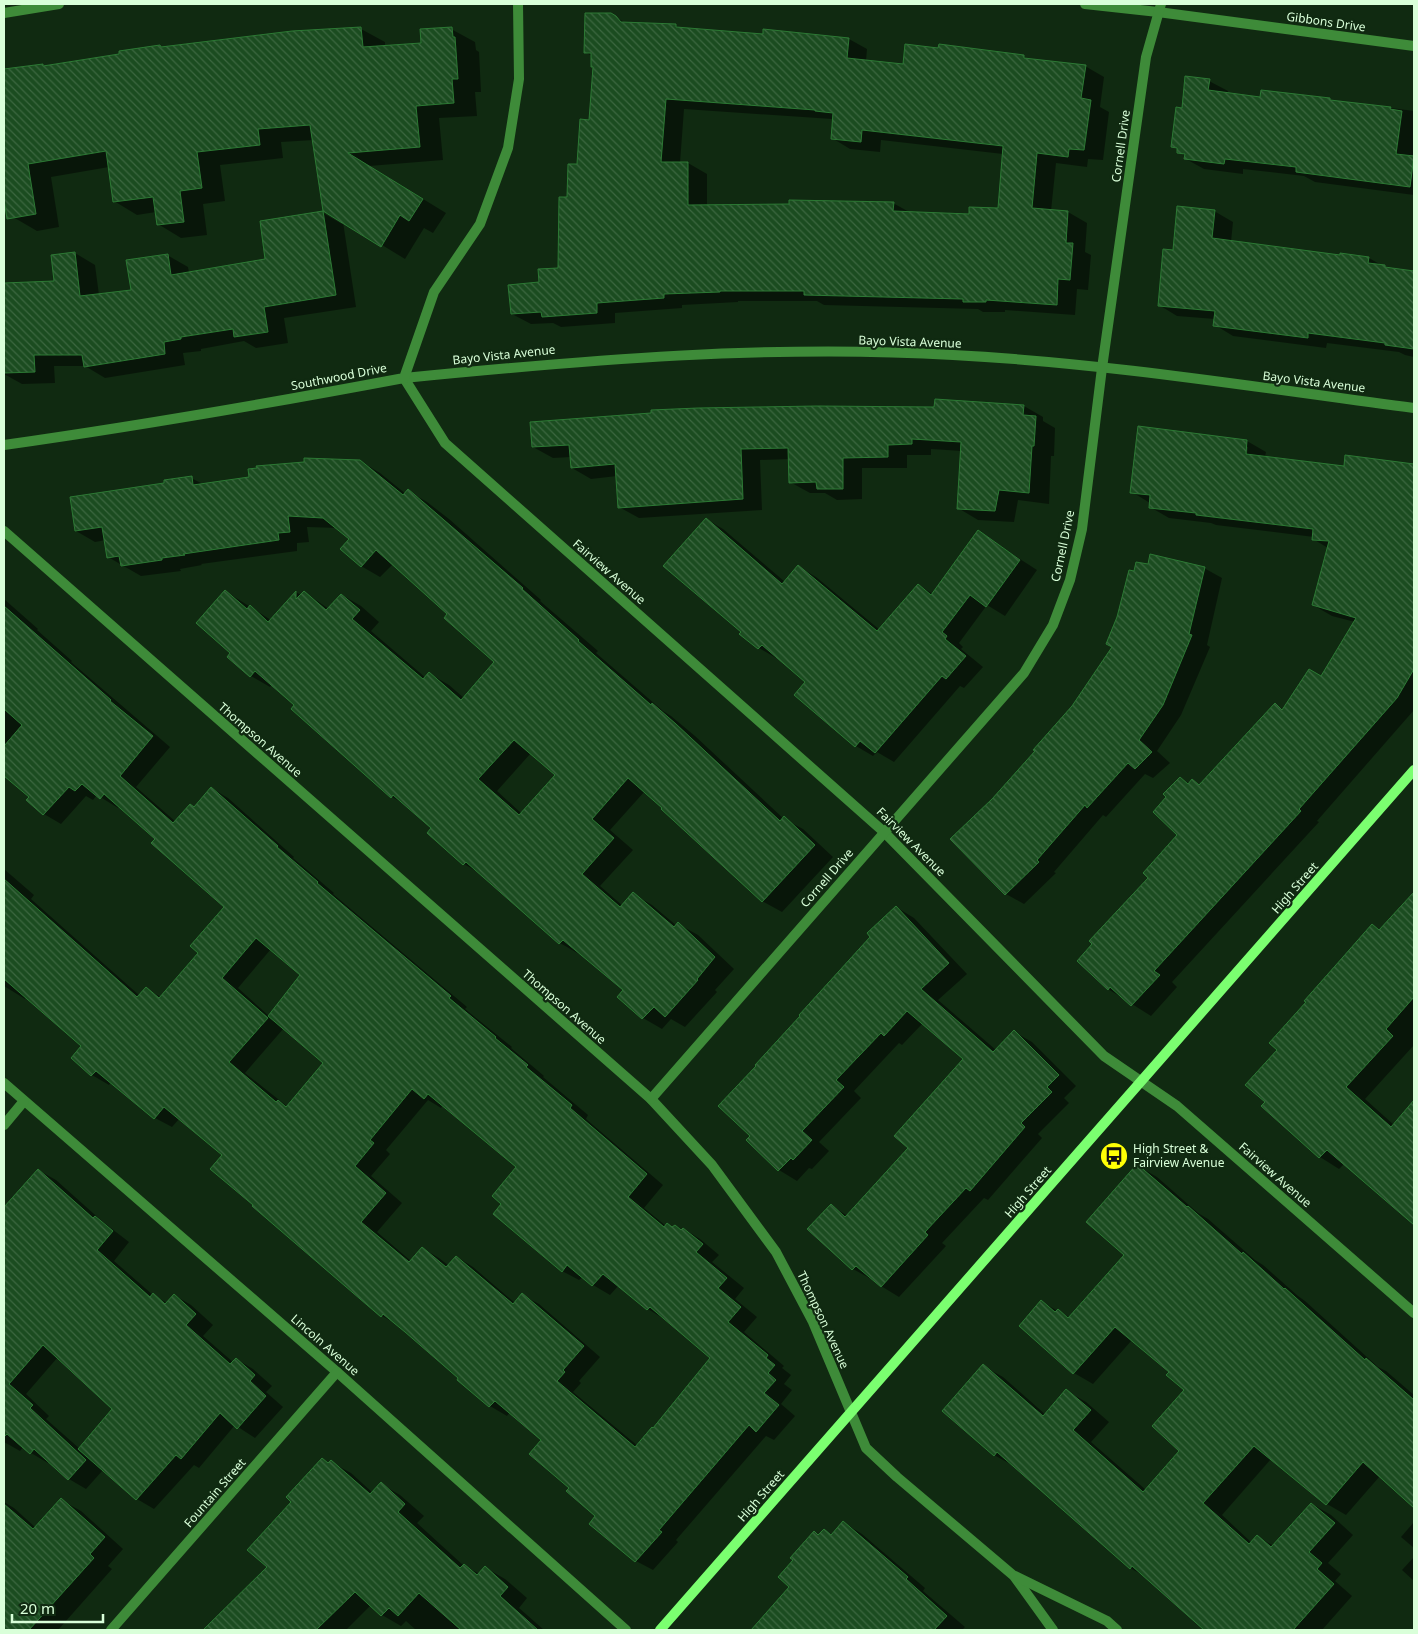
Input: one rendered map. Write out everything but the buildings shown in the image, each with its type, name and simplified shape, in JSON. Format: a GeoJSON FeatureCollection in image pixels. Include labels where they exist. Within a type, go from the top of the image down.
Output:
{"type":"FeatureCollection","features":[{"type":"Feature","properties":{"kind":"main road","name":"High Street"},"geometry":{"type":"LineString","coordinates":[[660,1630],[1414,770]]}},
{"type":"Feature","properties":{"kind":"street"},"geometry":{"type":"LineString","coordinates":[[4,13],[59,4]]}},
{"type":"Feature","properties":{"kind":"street","name":"Southwood Drive"},"geometry":{"type":"LineString","coordinates":[[4,445],[271,403],[404,378],[434,292],[480,224],[508,148],[518,79],[518,4]]}},
{"type":"Feature","properties":{"kind":"street","name":"Gibbons Drive"},"geometry":{"type":"LineString","coordinates":[[1085,4],[1160,8],[1414,46]]}},
{"type":"Feature","properties":{"kind":"street","name":"Cornell Drive"},"geometry":{"type":"LineString","coordinates":[[651,1099],[1024,673],[1053,625],[1070,580],[1082,529],[1102,368],[1146,57],[1160,8]]}},
{"type":"Feature","properties":{"kind":"street","name":"Bayo Vista Avenue"},"geometry":{"type":"LineString","coordinates":[[404,378],[579,361],[685,355],[818,352],[953,355],[1102,368],[1414,408]]}},
{"type":"Feature","properties":{"kind":"street","name":"Fairview Avenue"},"geometry":{"type":"LineString","coordinates":[[404,378],[445,443],[884,832],[1104,1056],[1177,1106],[1414,1313]]}},
{"type":"Feature","properties":{"kind":"street","name":"Thompson Avenue"},"geometry":{"type":"LineString","coordinates":[[4,531],[651,1099],[712,1165],[776,1252],[813,1322],[866,1448],[1014,1576],[1053,1630]]}},
{"type":"Feature","properties":{"kind":"street","name":"Lincoln Avenue"},"geometry":{"type":"LineString","coordinates":[[4,1083],[337,1372],[626,1630]]}},
{"type":"Feature","properties":{"kind":"street"},"geometry":{"type":"LineString","coordinates":[[4,1125],[24,1101]]}},
{"type":"Feature","properties":{"kind":"street","name":"Fountain Street"},"geometry":{"type":"LineString","coordinates":[[111,1630],[337,1372]]}},
{"type":"Feature","properties":{"kind":"street","name":"Thompson Avenue"},"geometry":{"type":"LineString","coordinates":[[1014,1576],[1107,1621],[1117,1630]]}},
{"type":"Feature","properties":{"kind":"place","name":"High Street & Fairview Avenue"},"geometry":{"type":"Point","coordinates":[1114,1156]}}]}
